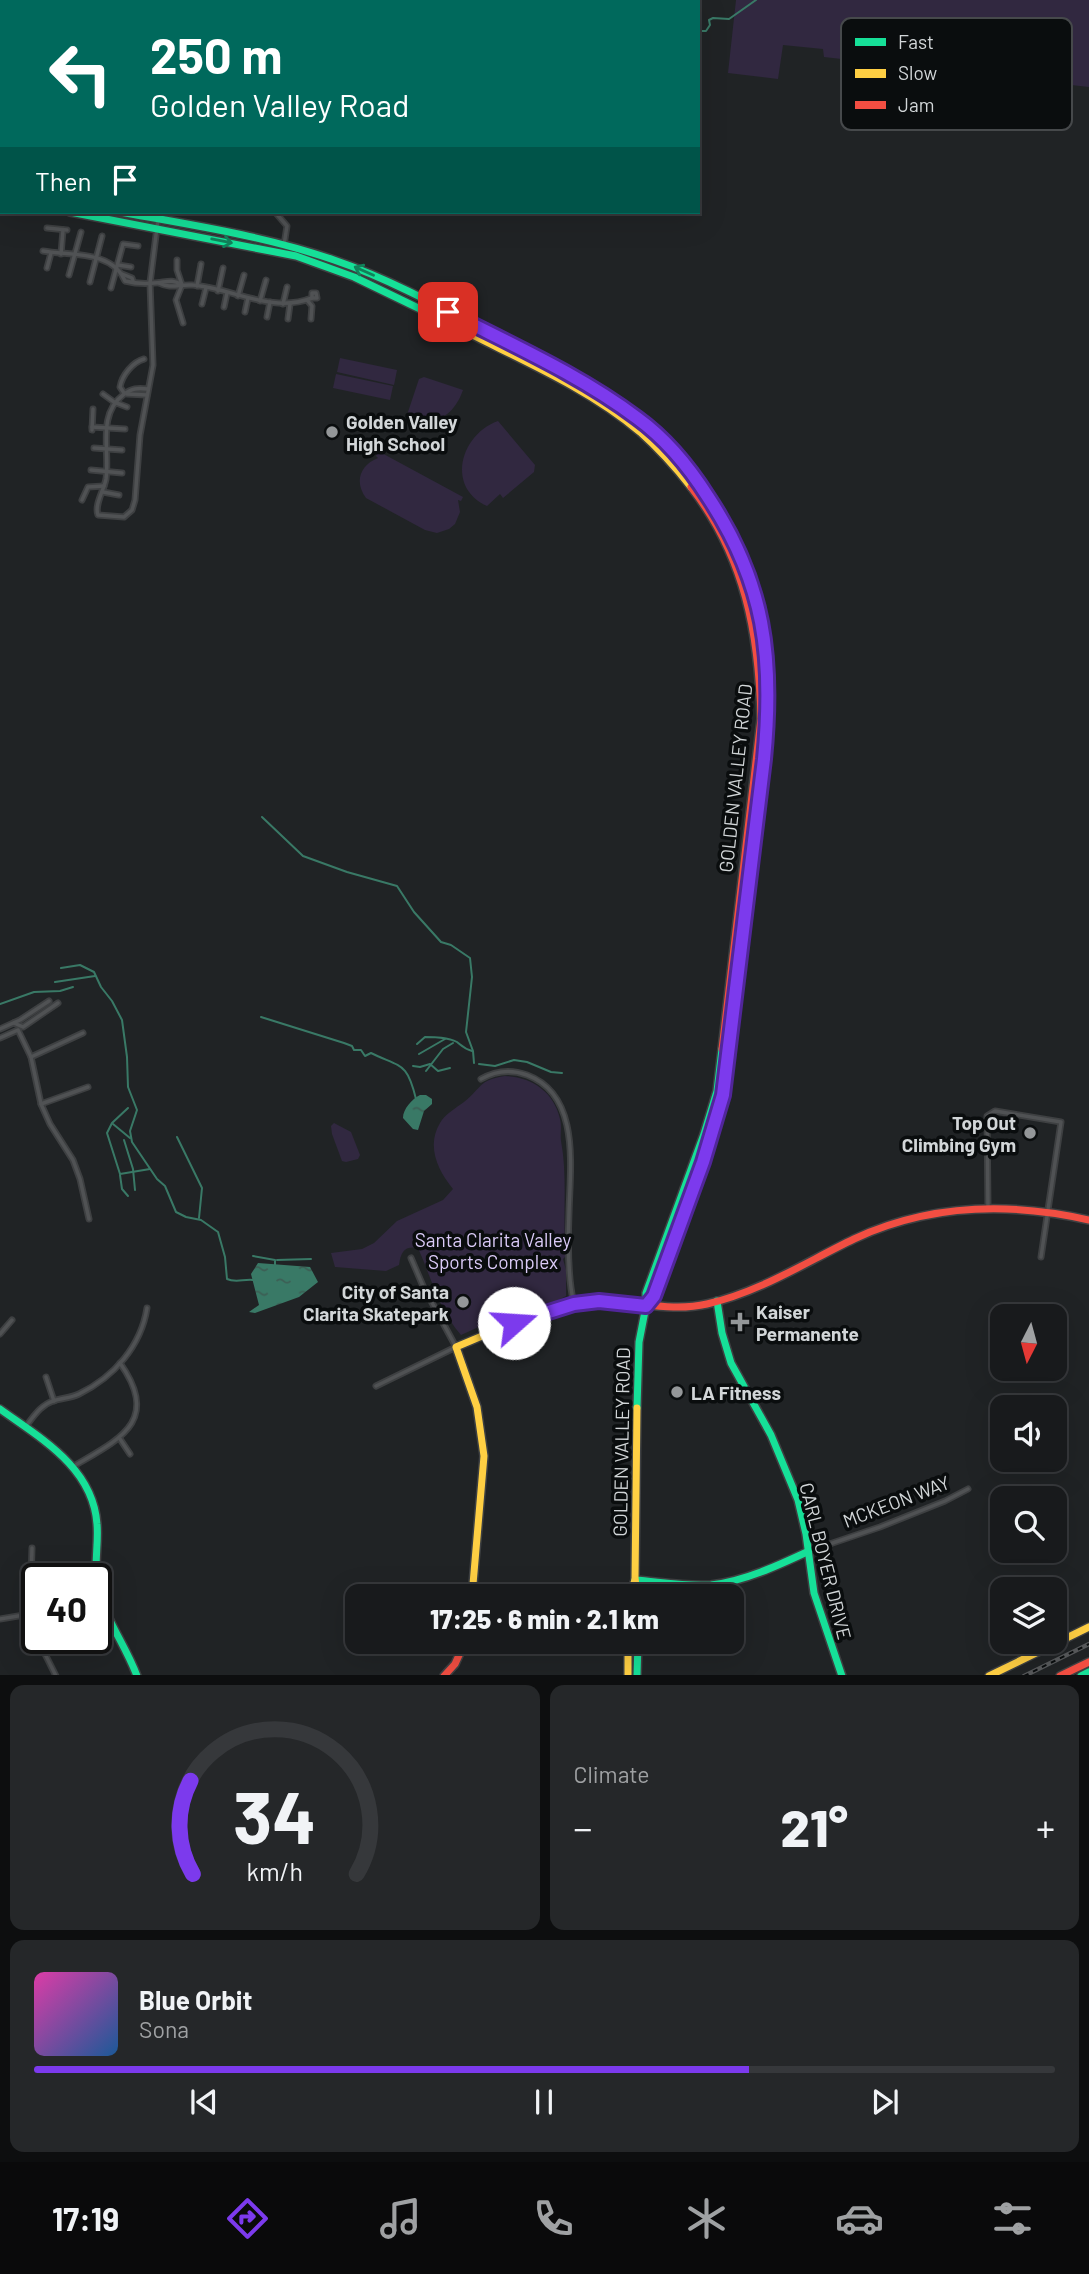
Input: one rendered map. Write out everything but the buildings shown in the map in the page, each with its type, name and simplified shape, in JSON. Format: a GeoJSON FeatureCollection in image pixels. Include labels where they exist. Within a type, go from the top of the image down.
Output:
{"type":"FeatureCollection","features":[{"type":"Feature","properties":{"kind":"main road","name":"GOLDEN VALLEY ROAD"},"geometry":{"type":"LineString","coordinates":[[80,214],[308,259],[366,281],[401,298],[602,404],[642,434],[688,481],[718,526],[735,561],[755,628],[760,663],[761,704],[717,1090],[704,1134],[646,1293],[639,1342],[636,1584]]}},
{"type":"Feature","properties":{"kind":"main road","name":"GOLDEN VALLEY ROAD"},"geometry":{"type":"LineString","coordinates":[[131,214],[284,245],[356,267],[404,289],[606,396],[639,419],[676,454],[700,485],[728,529],[743,559],[754,588],[765,647],[768,720],[726,1077],[720,1112],[703,1162],[654,1296],[646,1306]]}},
{"type":"Feature","properties":{"kind":"main road"},"geometry":{"type":"LineString","coordinates":[[473,1584],[484,1455],[477,1407],[457,1347],[492,1331],[574,1304],[599,1301],[680,1308],[717,1301],[767,1283],[891,1224],[939,1212],[988,1207],[1047,1210],[1089,1220]]}},
{"type":"Feature","properties":{"kind":"main road","name":"CARL BOYER DRIVE"},"geometry":{"type":"LineString","coordinates":[[717,1301],[728,1356],[776,1446],[798,1500],[809,1551],[814,1593],[842,1675]]}},
{"type":"Feature","properties":{"kind":"main road"},"geometry":{"type":"LineString","coordinates":[[1,1412],[53,1445],[74,1466],[95,1509],[97,1583],[100,1598],[132,1659],[137,1675]]}},
{"type":"Feature","properties":{"kind":"main road","name":"MCKEON WAY"},"geometry":{"type":"LineString","coordinates":[[635,1580],[718,1584],[778,1566],[809,1551]]}},
{"type":"Feature","properties":{"kind":"main road","name":"GOLDEN VALLEY ROAD"},"geometry":{"type":"LineString","coordinates":[[634,1584],[635,1580]]}},
{"type":"Feature","properties":{"kind":"main road"},"geometry":{"type":"LineString","coordinates":[[989,1675],[1089,1627]]}},
{"type":"Feature","properties":{"kind":"main road"},"geometry":{"type":"LineString","coordinates":[[444,1675],[455,1664],[460,1654]]}},
{"type":"Feature","properties":{"kind":"main road"},"geometry":{"type":"LineString","coordinates":[[628,1654],[628,1675]]}},
{"type":"Feature","properties":{"kind":"main road"},"geometry":{"type":"LineString","coordinates":[[637,1675],[638,1654]]}},
{"type":"Feature","properties":{"kind":"main road"},"geometry":{"type":"LineString","coordinates":[[1060,1675],[1089,1664]]}},
{"type":"Feature","properties":{"kind":"main road"},"geometry":{"type":"LineString","coordinates":[[1067,1675],[1089,1664]]}},
{"type":"Feature","properties":{"kind":"main road"},"geometry":{"type":"LineString","coordinates":[[1081,1675],[1089,1672]]}},
{"type":"Feature","properties":{"kind":"street"},"geometry":{"type":"LineString","coordinates":[[277,214],[287,226],[284,245]]}},
{"type":"Feature","properties":{"kind":"street"},"geometry":{"type":"LineString","coordinates":[[148,389],[137,387],[114,402],[110,410],[106,428],[107,471],[96,510],[98,515],[121,518],[132,510],[135,499],[140,435],[153,365],[150,283],[158,219]]}},
{"type":"Feature","properties":{"kind":"street"},"geometry":{"type":"LineString","coordinates":[[47,228],[65,230],[61,254]]}},
{"type":"Feature","properties":{"kind":"street"},"geometry":{"type":"LineString","coordinates":[[69,275],[81,232]]}},
{"type":"Feature","properties":{"kind":"street"},"geometry":{"type":"LineString","coordinates":[[90,282],[102,236]]}},
{"type":"Feature","properties":{"kind":"street"},"geometry":{"type":"LineString","coordinates":[[111,288],[123,244],[138,246]]}},
{"type":"Feature","properties":{"kind":"street"},"geometry":{"type":"LineString","coordinates":[[43,251],[75,253],[118,267],[131,267]]}},
{"type":"Feature","properties":{"kind":"street"},"geometry":{"type":"LineString","coordinates":[[47,268],[51,253]]}},
{"type":"Feature","properties":{"kind":"street"},"geometry":{"type":"LineString","coordinates":[[177,260],[182,285],[176,300],[183,323]]}},
{"type":"Feature","properties":{"kind":"street"},"geometry":{"type":"LineString","coordinates":[[197,286],[201,264]]}},
{"type":"Feature","properties":{"kind":"street"},"geometry":{"type":"LineString","coordinates":[[118,267],[122,274],[133,281],[176,281],[182,285],[283,304],[310,299],[311,319]]}},
{"type":"Feature","properties":{"kind":"street"},"geometry":{"type":"LineString","coordinates":[[218,291],[223,268]]}},
{"type":"Feature","properties":{"kind":"street"},"geometry":{"type":"LineString","coordinates":[[238,296],[244,275]]}},
{"type":"Feature","properties":{"kind":"street"},"geometry":{"type":"LineString","coordinates":[[260,301],[266,280]]}},
{"type":"Feature","properties":{"kind":"street"},"geometry":{"type":"LineString","coordinates":[[283,304],[286,287]]}},
{"type":"Feature","properties":{"kind":"street"},"geometry":{"type":"LineString","coordinates":[[202,304],[206,288]]}},
{"type":"Feature","properties":{"kind":"street"},"geometry":{"type":"LineString","coordinates":[[224,307],[227,293]]}},
{"type":"Feature","properties":{"kind":"street"},"geometry":{"type":"LineString","coordinates":[[245,312],[248,298]]}},
{"type":"Feature","properties":{"kind":"street"},"geometry":{"type":"LineString","coordinates":[[267,317],[270,302]]}},
{"type":"Feature","properties":{"kind":"street"},"geometry":{"type":"LineString","coordinates":[[288,319],[290,304]]}},
{"type":"Feature","properties":{"kind":"street"},"geometry":{"type":"LineString","coordinates":[[125,394],[120,387],[121,381],[137,361],[144,359]]}},
{"type":"Feature","properties":{"kind":"street"},"geometry":{"type":"LineString","coordinates":[[103,394],[127,407]]}},
{"type":"Feature","properties":{"kind":"street"},"geometry":{"type":"LineString","coordinates":[[125,394],[147,395]]}},
{"type":"Feature","properties":{"kind":"street"},"geometry":{"type":"LineString","coordinates":[[93,409],[92,428],[125,429]]}},
{"type":"Feature","properties":{"kind":"street"},"geometry":{"type":"LineString","coordinates":[[94,448],[122,450]]}},
{"type":"Feature","properties":{"kind":"street"},"geometry":{"type":"LineString","coordinates":[[91,470],[122,472]]}},
{"type":"Feature","properties":{"kind":"street"},"geometry":{"type":"LineString","coordinates":[[82,500],[88,486],[104,486]]}},
{"type":"Feature","properties":{"kind":"street"},"geometry":{"type":"LineString","coordinates":[[103,492],[119,495]]}},
{"type":"Feature","properties":{"kind":"street"},"geometry":{"type":"LineString","coordinates":[[0,1030],[49,1001]]}},
{"type":"Feature","properties":{"kind":"street"},"geometry":{"type":"LineString","coordinates":[[15,1023],[23,1027],[58,1003]]}},
{"type":"Feature","properties":{"kind":"street"},"geometry":{"type":"LineString","coordinates":[[0,1038],[18,1030],[31,1056],[41,1104],[73,1160],[89,1219]]}},
{"type":"Feature","properties":{"kind":"street"},"geometry":{"type":"LineString","coordinates":[[31,1056],[83,1033]]}},
{"type":"Feature","properties":{"kind":"street"},"geometry":{"type":"LineString","coordinates":[[481,1079],[501,1072],[527,1075],[545,1085],[561,1107],[568,1131],[570,1154],[569,1227],[574,1304]]}},
{"type":"Feature","properties":{"kind":"street"},"geometry":{"type":"LineString","coordinates":[[41,1104],[89,1087]]}},
{"type":"Feature","properties":{"kind":"street"},"geometry":{"type":"LineString","coordinates":[[988,1207],[987,1116],[995,1111],[1061,1122],[1041,1257]]}},
{"type":"Feature","properties":{"kind":"street"},"geometry":{"type":"LineString","coordinates":[[376,1386],[457,1347],[423,1286],[411,1258]]}},
{"type":"Feature","properties":{"kind":"street"},"geometry":{"type":"LineString","coordinates":[[25,1428],[37,1411],[54,1401],[81,1393],[120,1363],[138,1340],[147,1308]]}},
{"type":"Feature","properties":{"kind":"street"},"geometry":{"type":"LineString","coordinates":[[0,1334],[12,1320]]}},
{"type":"Feature","properties":{"kind":"street"},"geometry":{"type":"LineString","coordinates":[[74,1466],[120,1439],[133,1421],[136,1391],[120,1363]]}},
{"type":"Feature","properties":{"kind":"street"},"geometry":{"type":"LineString","coordinates":[[46,1377],[54,1401]]}},
{"type":"Feature","properties":{"kind":"street"},"geometry":{"type":"LineString","coordinates":[[120,1439],[130,1454]]}},
{"type":"Feature","properties":{"kind":"street","name":"MCKEON WAY"},"geometry":{"type":"LineString","coordinates":[[809,1551],[880,1527],[968,1489]]}},
{"type":"Feature","properties":{"kind":"street"},"geometry":{"type":"LineString","coordinates":[[32,1548],[32,1563]]}},
{"type":"Feature","properties":{"kind":"street"},"geometry":{"type":"LineString","coordinates":[[0,1619],[21,1616]]}},
{"type":"Feature","properties":{"kind":"street"},"geometry":{"type":"LineString","coordinates":[[46,1654],[56,1675]]}},
{"type":"Feature","properties":{"kind":"green space"},"geometry":{"type":"Polygon","coordinates":[[[736,0],[1089,0],[1089,87],[1072,85],[1072,18],[841,18],[841,59],[824,57],[823,49],[783,45],[778,79],[728,73],[736,0]]]}},
{"type":"Feature","properties":{"kind":"green space"},"geometry":{"type":"Polygon","coordinates":[[[340,358],[397,370],[394,385],[337,372],[340,358]]]}},
{"type":"Feature","properties":{"kind":"green space"},"geometry":{"type":"Polygon","coordinates":[[[336,374],[393,386],[390,400],[333,388],[336,374]]]}},
{"type":"Feature","properties":{"kind":"green space"},"geometry":{"type":"Polygon","coordinates":[[[424,377],[463,390],[459,400],[448,414],[441,418],[416,421],[406,418],[419,379],[424,377]]]}},
{"type":"Feature","properties":{"kind":"green space"},"geometry":{"type":"Polygon","coordinates":[[[498,421],[535,465],[534,472],[503,498],[500,494],[487,506],[466,487],[462,474],[463,461],[475,437],[498,421]]]}},
{"type":"Feature","properties":{"kind":"green space"},"geometry":{"type":"Polygon","coordinates":[[[378,451],[463,497],[461,501],[458,500],[460,512],[455,524],[437,533],[425,530],[366,498],[360,486],[361,475],[367,465],[378,458],[378,451]]]}},
{"type":"Feature","properties":{"kind":"green space","name":"Santa Clarita Valley Sports Complex"},"geometry":{"type":"Polygon","coordinates":[[[505,1076],[524,1079],[540,1088],[553,1101],[560,1119],[564,1169],[566,1256],[563,1259],[566,1270],[566,1296],[461,1335],[441,1304],[418,1248],[406,1249],[399,1265],[386,1271],[335,1267],[331,1253],[362,1249],[374,1243],[397,1221],[443,1200],[453,1189],[439,1166],[434,1149],[440,1123],[485,1082],[505,1076]]]}},
{"type":"Feature","properties":{"kind":"green space"},"geometry":{"type":"Polygon","coordinates":[[[334,1123],[351,1132],[360,1155],[358,1159],[342,1161],[332,1134],[331,1126],[334,1123]]]}},
{"type":"Feature","properties":{"kind":"water"},"geometry":{"type":"Polygon","coordinates":[[[420,1095],[432,1099],[432,1104],[424,1111],[418,1130],[413,1129],[403,1118],[408,1105],[420,1095]]]}},
{"type":"Feature","properties":{"kind":"water"},"geometry":{"type":"Polygon","coordinates":[[[258,1263],[310,1267],[318,1282],[299,1297],[255,1313],[249,1312],[259,1305],[251,1274],[258,1263]]]}},
{"type":"Feature","properties":{"kind":"waterway"},"geometry":{"type":"LineString","coordinates":[[700,31],[706,31],[710,25],[709,20],[729,19],[756,0]]}},
{"type":"Feature","properties":{"kind":"waterway"},"geometry":{"type":"LineString","coordinates":[[262,817],[303,856],[397,886],[414,912],[441,942],[451,945],[470,958],[472,977],[466,1032],[474,1063]]}},
{"type":"Feature","properties":{"kind":"waterway"},"geometry":{"type":"LineString","coordinates":[[61,968],[80,965],[94,972],[122,1020],[128,1087],[137,1110],[130,1131],[132,1142],[157,1179],[165,1186],[176,1212],[201,1220],[218,1232],[225,1257],[227,1279],[253,1280]]}},
{"type":"Feature","properties":{"kind":"waterway"},"geometry":{"type":"LineString","coordinates":[[55,982],[95,976]]}},
{"type":"Feature","properties":{"kind":"waterway"},"geometry":{"type":"LineString","coordinates":[[0,1004],[34,992],[60,991],[73,987]]}},
{"type":"Feature","properties":{"kind":"waterway"},"geometry":{"type":"LineString","coordinates":[[261,1017],[344,1043],[352,1046],[354,1050],[361,1050],[365,1056],[371,1053],[396,1064],[410,1078],[416,1099]]}},
{"type":"Feature","properties":{"kind":"waterway"},"geometry":{"type":"LineString","coordinates":[[417,1044],[425,1037],[441,1038],[453,1040],[472,1051]]}},
{"type":"Feature","properties":{"kind":"waterway"},"geometry":{"type":"LineString","coordinates":[[419,1054],[445,1039]]}},
{"type":"Feature","properties":{"kind":"waterway"},"geometry":{"type":"LineString","coordinates":[[426,1071],[443,1049],[453,1043]]}},
{"type":"Feature","properties":{"kind":"waterway"},"geometry":{"type":"LineString","coordinates":[[479,1064],[495,1066],[514,1060],[562,1073]]}},
{"type":"Feature","properties":{"kind":"waterway"},"geometry":{"type":"LineString","coordinates":[[413,1066],[430,1064],[438,1071],[450,1068]]}},
{"type":"Feature","properties":{"kind":"waterway"},"geometry":{"type":"LineString","coordinates":[[128,1108],[112,1123],[107,1133],[120,1174],[150,1169]]}},
{"type":"Feature","properties":{"kind":"waterway"},"geometry":{"type":"LineString","coordinates":[[113,1124],[130,1138]]}},
{"type":"Feature","properties":{"kind":"waterway"},"geometry":{"type":"LineString","coordinates":[[177,1137],[202,1188],[199,1218]]}},
{"type":"Feature","properties":{"kind":"waterway"},"geometry":{"type":"LineString","coordinates":[[124,1140],[133,1169],[135,1190]]}},
{"type":"Feature","properties":{"kind":"waterway"},"geometry":{"type":"LineString","coordinates":[[120,1175],[122,1189],[128,1196]]}},
{"type":"Feature","properties":{"kind":"waterway"},"geometry":{"type":"LineString","coordinates":[[253,1256],[275,1260],[275,1265]]}},
{"type":"Feature","properties":{"kind":"waterway"},"geometry":{"type":"LineString","coordinates":[[277,1260],[311,1259]]}},
{"type":"Feature","properties":{"kind":"railway"},"geometry":{"type":"LineString","coordinates":[[1026,1675],[1089,1644]]}},
{"type":"Feature","properties":{"kind":"traffic: fast"},"geometry":{"type":"LineString","coordinates":[[80,214],[296,256],[354,277],[445,321]]}},
{"type":"Feature","properties":{"kind":"traffic: fast"},"geometry":{"type":"LineString","coordinates":[[131,214],[255,238],[334,260],[396,285],[494,336]]}},
{"type":"Feature","properties":{"kind":"traffic: fast"},"geometry":{"type":"LineString","coordinates":[[712,1134],[720,1112],[726,1077],[761,781]]}},
{"type":"Feature","properties":{"kind":"traffic: fast"},"geometry":{"type":"LineString","coordinates":[[637,1408],[639,1342],[646,1293],[704,1134],[717,1091],[722,1049]]}},
{"type":"Feature","properties":{"kind":"traffic: fast"},"geometry":{"type":"LineString","coordinates":[[717,1301],[722,1333],[731,1363],[771,1435],[798,1500],[806,1534],[814,1593],[842,1675]]}},
{"type":"Feature","properties":{"kind":"traffic: fast"},"geometry":{"type":"LineString","coordinates":[[0,1409],[62,1456],[86,1486],[97,1524],[98,1588],[137,1675]]}},
{"type":"Feature","properties":{"kind":"traffic: fast"},"geometry":{"type":"LineString","coordinates":[[635,1580],[693,1585],[724,1583],[762,1572],[809,1551]]}},
{"type":"Feature","properties":{"kind":"traffic: fast"},"geometry":{"type":"LineString","coordinates":[[637,1675],[638,1654]]}},
{"type":"Feature","properties":{"kind":"traffic: fast"},"geometry":{"type":"LineString","coordinates":[[1083,1675],[1089,1672]]}},
{"type":"Feature","properties":{"kind":"traffic: slow"},"geometry":{"type":"LineString","coordinates":[[445,321],[595,399],[640,432],[691,487]]}},
{"type":"Feature","properties":{"kind":"traffic: slow"},"geometry":{"type":"LineString","coordinates":[[494,336],[588,385],[641,421],[688,468],[725,523],[751,584],[765,649],[766,732],[761,781]]}},
{"type":"Feature","properties":{"kind":"traffic: slow"},"geometry":{"type":"LineString","coordinates":[[646,1306],[654,1296],[712,1134]]}},
{"type":"Feature","properties":{"kind":"traffic: slow"},"geometry":{"type":"LineString","coordinates":[[473,1584],[484,1456],[477,1407],[456,1347],[525,1318],[574,1304]]}},
{"type":"Feature","properties":{"kind":"traffic: slow"},"geometry":{"type":"LineString","coordinates":[[636,1584],[637,1408]]}},
{"type":"Feature","properties":{"kind":"traffic: slow"},"geometry":{"type":"LineString","coordinates":[[634,1584],[635,1580]]}},
{"type":"Feature","properties":{"kind":"traffic: slow"},"geometry":{"type":"LineString","coordinates":[[991,1675],[1089,1627]]}},
{"type":"Feature","properties":{"kind":"traffic: slow"},"geometry":{"type":"LineString","coordinates":[[628,1654],[628,1675]]}},
{"type":"Feature","properties":{"kind":"traffic: jam"},"geometry":{"type":"LineString","coordinates":[[691,487],[724,541],[736,569],[752,627],[760,687],[761,719],[722,1049]]}},
{"type":"Feature","properties":{"kind":"traffic: jam"},"geometry":{"type":"LineString","coordinates":[[574,1304],[608,1302],[674,1307],[707,1304],[746,1292],[882,1227],[940,1213],[1029,1210],[1089,1220]]}},
{"type":"Feature","properties":{"kind":"traffic: jam"},"geometry":{"type":"LineString","coordinates":[[445,1675],[460,1654]]}},
{"type":"Feature","properties":{"kind":"traffic: jam"},"geometry":{"type":"LineString","coordinates":[[1062,1675],[1089,1662]]}},
{"type":"Feature","properties":{"kind":"place","name":"Golden Valley High School"},"geometry":{"type":"Point","coordinates":[332,432]}},
{"type":"Feature","properties":{"kind":"place","name":"Top Out Climbing Gym"},"geometry":{"type":"Point","coordinates":[1030,1133]}},
{"type":"Feature","properties":{"kind":"place","name":"City of Santa Clarita Skatepark"},"geometry":{"type":"Point","coordinates":[463,1302]}},
{"type":"Feature","properties":{"kind":"place","name":"Kaiser Permanente"},"geometry":{"type":"Point","coordinates":[740,1322]}},
{"type":"Feature","properties":{"kind":"place","name":"LA Fitness"},"geometry":{"type":"Point","coordinates":[677,1392]}},
{"type":"Feature","properties":{"kind":"route"},"geometry":{"type":"LineString","coordinates":[[448,312],[606,396],[649,427],[676,454],[723,520],[743,559],[754,588],[768,679],[764,759],[732,1035],[720,1112],[654,1296],[646,1306],[589,1302],[566,1305],[514,1323]]}}]}
